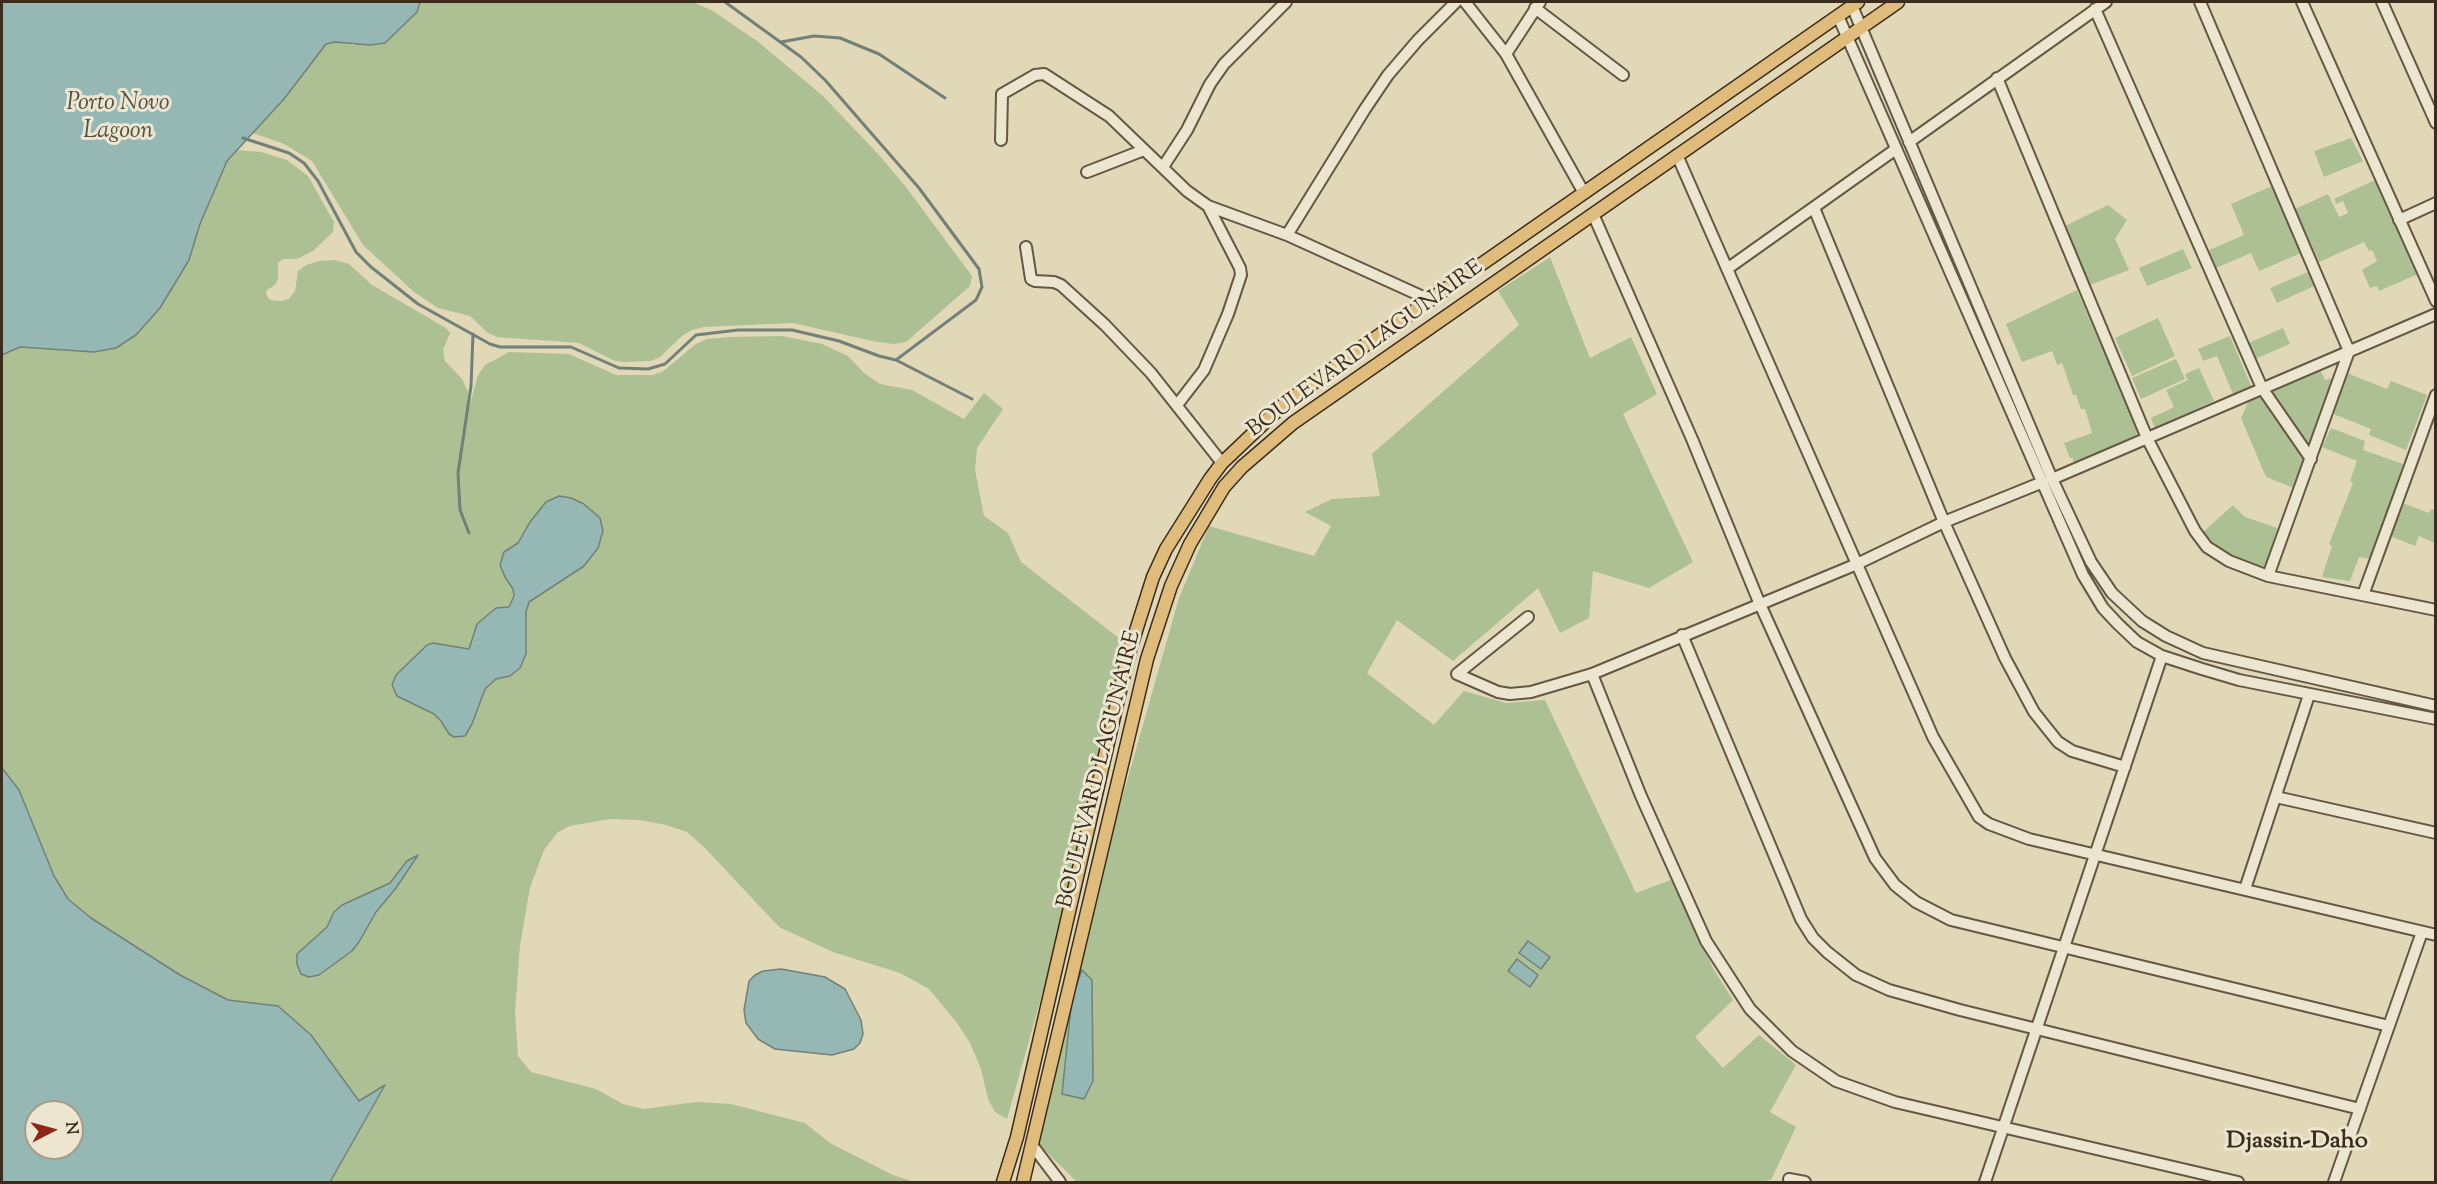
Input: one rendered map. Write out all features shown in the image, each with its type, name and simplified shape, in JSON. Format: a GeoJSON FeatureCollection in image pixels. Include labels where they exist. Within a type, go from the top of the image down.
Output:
{"type":"FeatureCollection","features":[{"type":"Feature","properties":{"kind":"main road","name":"BOULEVARD LAGUNAIRE"},"geometry":{"type":"LineString","coordinates":[[1023,1182],[1147,659],[1171,586],[1190,544],[1224,487],[1242,467],[1293,423],[1898,2]]}},
{"type":"Feature","properties":{"kind":"main road","name":"BOULEVARD LAGUNAIRE"},"geometry":{"type":"LineString","coordinates":[[1003,1182],[1022,1114],[1128,656],[1153,577],[1166,549],[1222,463],[1283,405],[1855,4]]}},
{"type":"Feature","properties":{"kind":"street"},"geometry":{"type":"LineString","coordinates":[[1163,167],[1187,130],[1210,84],[1224,64],[1286,2]]}},
{"type":"Feature","properties":{"kind":"street"},"geometry":{"type":"LineString","coordinates":[[1287,235],[1388,75],[1418,40],[1456,2]]}},
{"type":"Feature","properties":{"kind":"street"},"geometry":{"type":"LineString","coordinates":[[1465,2],[1506,54],[1584,193]]}},
{"type":"Feature","properties":{"kind":"street"},"geometry":{"type":"LineString","coordinates":[[1909,142],[2106,2]]}},
{"type":"Feature","properties":{"kind":"street"},"geometry":{"type":"LineString","coordinates":[[2200,2],[2349,351],[2268,576]]}},
{"type":"Feature","properties":{"kind":"street"},"geometry":{"type":"LineString","coordinates":[[2302,2],[2436,301]]}},
{"type":"Feature","properties":{"kind":"street"},"geometry":{"type":"LineString","coordinates":[[2382,2],[2436,123]]}},
{"type":"Feature","properties":{"kind":"street"},"geometry":{"type":"LineString","coordinates":[[1855,4],[1860,27],[2048,480],[2083,575],[2103,608],[2137,642],[2162,656],[2239,680],[2436,720]]}},
{"type":"Feature","properties":{"kind":"street"},"geometry":{"type":"LineString","coordinates":[[1506,54],[1538,5],[1623,75]]}},
{"type":"Feature","properties":{"kind":"street"},"geometry":{"type":"LineString","coordinates":[[2095,9],[2262,388],[2311,459]]}},
{"type":"Feature","properties":{"kind":"street"},"geometry":{"type":"LineString","coordinates":[[1838,16],[1896,149],[2048,480],[2091,562],[2112,593],[2142,621],[2166,636],[2203,653],[2436,706]]}},
{"type":"Feature","properties":{"kind":"street"},"geometry":{"type":"LineString","coordinates":[[1001,140],[1002,94],[1040,74],[1067,88],[1109,116],[1187,191],[1208,206],[1287,235],[1430,300]]}},
{"type":"Feature","properties":{"kind":"street"},"geometry":{"type":"LineString","coordinates":[[1997,78],[2147,438],[2195,531],[2207,547],[2229,561],[2268,576],[2363,595],[2434,606]]}},
{"type":"Feature","properties":{"kind":"street"},"geometry":{"type":"LineString","coordinates":[[1727,269],[1896,149]]}},
{"type":"Feature","properties":{"kind":"street"},"geometry":{"type":"LineString","coordinates":[[1087,172],[1144,150]]}},
{"type":"Feature","properties":{"kind":"street"},"geometry":{"type":"LineString","coordinates":[[1677,155],[1933,737],[1979,816],[1989,824],[2029,838],[2436,935]]}},
{"type":"Feature","properties":{"kind":"street"},"geometry":{"type":"LineString","coordinates":[[2399,220],[2436,203]]}},
{"type":"Feature","properties":{"kind":"street"},"geometry":{"type":"LineString","coordinates":[[1177,405],[1204,370],[1228,314],[1241,275],[1240,268],[1208,206]]}},
{"type":"Feature","properties":{"kind":"street"},"geometry":{"type":"LineString","coordinates":[[1814,208],[1944,522],[2005,658],[2034,712],[2058,742],[2072,751],[2125,767]]}},
{"type":"Feature","properties":{"kind":"street"},"geometry":{"type":"LineString","coordinates":[[1593,214],[1692,439],[1759,602],[1875,858],[1888,877],[1916,902],[1951,920],[2389,1026]]}},
{"type":"Feature","properties":{"kind":"street"},"geometry":{"type":"LineString","coordinates":[[1026,247],[1031,279],[1060,285],[1105,325],[1151,373],[1222,463]]}},
{"type":"Feature","properties":{"kind":"street"},"geometry":{"type":"LineString","coordinates":[[1528,617],[1457,674],[1498,692],[1510,694],[1531,692],[1592,674],[1759,602],[1857,564],[1944,522],[2048,480],[2436,314]]}},
{"type":"Feature","properties":{"kind":"street"},"geometry":{"type":"LineString","coordinates":[[2363,595],[2436,396]]}},
{"type":"Feature","properties":{"kind":"street"},"geometry":{"type":"LineString","coordinates":[[1682,635],[1801,919],[1813,938],[1839,963],[1856,975],[1888,990],[2037,1030],[2360,1109]]}},
{"type":"Feature","properties":{"kind":"street"},"geometry":{"type":"LineString","coordinates":[[1985,1182],[2162,656]]}},
{"type":"Feature","properties":{"kind":"street"},"geometry":{"type":"LineString","coordinates":[[1592,674],[1641,796],[1706,941],[1723,971],[1750,1009],[1792,1051],[1836,1080],[1895,1102],[2238,1182]]}},
{"type":"Feature","properties":{"kind":"street"},"geometry":{"type":"LineString","coordinates":[[2245,890],[2309,695]]}},
{"type":"Feature","properties":{"kind":"street"},"geometry":{"type":"LineString","coordinates":[[2276,797],[2436,833]]}},
{"type":"Feature","properties":{"kind":"street"},"geometry":{"type":"LineString","coordinates":[[2334,1182],[2422,932]]}},
{"type":"Feature","properties":{"kind":"street"},"geometry":{"type":"LineString","coordinates":[[1032,1145],[1060,1182]]}},
{"type":"Feature","properties":{"kind":"street"},"geometry":{"type":"LineString","coordinates":[[1789,1179],[1805,1182]]}},
{"type":"Feature","properties":{"kind":"green space"},"geometry":{"type":"Polygon","coordinates":[[[420,2],[693,2],[713,11],[757,41],[823,96],[879,155],[906,187],[972,276],[970,286],[906,342],[894,344],[877,342],[793,323],[704,327],[682,336],[660,357],[651,361],[615,361],[579,343],[497,337],[488,333],[470,316],[438,308],[414,292],[363,245],[312,161],[284,144],[253,133],[284,99],[326,43],[354,45],[417,12],[420,2]]]}},
{"type":"Feature","properties":{"kind":"green space"},"geometry":{"type":"Polygon","coordinates":[[[2351,138],[2363,161],[2324,177],[2314,151],[2351,138]]]}},
{"type":"Feature","properties":{"kind":"green space"},"geometry":{"type":"Polygon","coordinates":[[[237,150],[261,152],[287,160],[308,176],[334,222],[333,232],[313,251],[297,259],[283,259],[278,263],[278,279],[266,294],[270,300],[289,299],[295,291],[298,271],[306,265],[335,260],[349,264],[372,285],[446,328],[450,333],[443,350],[445,361],[462,379],[468,392],[467,415],[478,375],[485,365],[509,352],[569,354],[616,375],[652,375],[662,372],[696,344],[707,339],[782,336],[822,344],[848,356],[864,373],[880,384],[912,390],[964,419],[984,393],[1003,409],[977,448],[975,470],[984,516],[1008,533],[1021,562],[1138,653],[1007,1119],[995,1112],[988,1099],[981,1069],[970,1043],[929,989],[900,973],[833,952],[779,927],[687,832],[640,820],[610,819],[570,826],[558,832],[544,850],[530,888],[520,945],[515,1012],[518,1056],[531,1072],[596,1089],[623,1104],[643,1109],[696,1102],[731,1104],[805,1123],[830,1143],[893,1175],[914,1182],[330,1182],[385,1086],[359,1101],[311,1035],[278,1006],[228,1000],[180,975],[91,918],[68,899],[54,876],[19,790],[2,768],[2,355],[19,347],[56,350],[160,308],[189,260],[200,224],[227,161],[237,150]],[[530,522],[518,543],[513,547],[505,577],[513,589],[514,596],[509,607],[470,649],[433,643],[434,714],[449,734],[464,736],[472,724],[485,689],[496,679],[510,676],[525,630],[529,602],[584,566],[530,522]],[[417,856],[407,861],[390,883],[342,905],[334,912],[327,927],[297,954],[319,975],[352,951],[376,912],[396,888],[417,856]]]}},
{"type":"Feature","properties":{"kind":"green space"},"geometry":{"type":"Polygon","coordinates":[[[2375,180],[2418,274],[2379,291],[2377,286],[2370,288],[2362,270],[2377,261],[2372,250],[2369,251],[2364,242],[2319,262],[2295,209],[2328,194],[2339,217],[2348,213],[2343,201],[2336,204],[2334,199],[2375,180]]]}},
{"type":"Feature","properties":{"kind":"green space"},"geometry":{"type":"Polygon","coordinates":[[[2272,186],[2301,253],[2259,271],[2251,253],[2216,268],[2209,250],[2244,235],[2231,204],[2272,186]]]}},
{"type":"Feature","properties":{"kind":"green space"},"geometry":{"type":"Polygon","coordinates":[[[2108,205],[2127,220],[2115,239],[2129,270],[2090,285],[2063,227],[2108,205]]]}},
{"type":"Feature","properties":{"kind":"green space"},"geometry":{"type":"Polygon","coordinates":[[[2183,249],[2192,268],[2147,286],[2139,268],[2183,249]]]}},
{"type":"Feature","properties":{"kind":"green space"},"geometry":{"type":"Polygon","coordinates":[[[1550,257],[1590,358],[1631,337],[1657,394],[1623,414],[1693,562],[1649,588],[1593,571],[1589,618],[1560,633],[1538,588],[1453,661],[1397,620],[1367,673],[1434,725],[1464,691],[1506,703],[1545,700],[1636,893],[1671,880],[1714,970],[1733,1000],[1695,1037],[1723,1068],[1759,1035],[1796,1065],[1770,1112],[1796,1127],[1771,1180],[1752,1182],[1077,1182],[1027,1133],[1179,598],[1209,526],[1314,556],[1331,526],[1305,512],[1332,499],[1380,496],[1372,454],[1519,325],[1498,291],[1550,257]],[[1072,997],[1062,1094],[1083,1099],[1072,997]]]}},
{"type":"Feature","properties":{"kind":"green space"},"geometry":{"type":"Polygon","coordinates":[[[2308,272],[2314,286],[2277,303],[2270,288],[2308,272]]]}},
{"type":"Feature","properties":{"kind":"green space"},"geometry":{"type":"Polygon","coordinates":[[[2077,290],[2137,429],[2136,437],[2073,466],[2073,458],[2070,458],[2064,443],[2092,433],[2085,409],[2081,409],[2076,395],[2073,395],[2062,363],[2057,365],[2052,351],[2022,362],[2006,324],[2077,290]]]}},
{"type":"Feature","properties":{"kind":"green space"},"geometry":{"type":"Polygon","coordinates":[[[2158,318],[2175,356],[2132,376],[2115,338],[2158,318]]]}},
{"type":"Feature","properties":{"kind":"green space"},"geometry":{"type":"Polygon","coordinates":[[[2283,328],[2290,344],[2253,360],[2246,344],[2283,328]]]}},
{"type":"Feature","properties":{"kind":"green space"},"geometry":{"type":"Polygon","coordinates":[[[2230,336],[2251,386],[2233,394],[2217,356],[2203,361],[2198,349],[2230,336]]]}},
{"type":"Feature","properties":{"kind":"green space"},"geometry":{"type":"Polygon","coordinates":[[[2176,359],[2185,379],[2141,399],[2132,378],[2176,359]]]}},
{"type":"Feature","properties":{"kind":"green space"},"geometry":{"type":"Polygon","coordinates":[[[2199,368],[2214,401],[2155,428],[2151,418],[2174,407],[2166,390],[2188,380],[2185,374],[2199,368]]]}},
{"type":"Feature","properties":{"kind":"green space"},"geometry":{"type":"Polygon","coordinates":[[[2320,370],[2325,380],[2336,377],[2294,488],[2266,477],[2241,418],[2250,398],[2320,370]]]}},
{"type":"Feature","properties":{"kind":"green space"},"geometry":{"type":"Polygon","coordinates":[[[2347,373],[2387,389],[2391,381],[2427,395],[2406,450],[2369,435],[2371,429],[2331,413],[2347,373]]]}},
{"type":"Feature","properties":{"kind":"green space"},"geometry":{"type":"Polygon","coordinates":[[[2331,428],[2365,441],[2363,450],[2403,464],[2371,559],[2359,557],[2350,581],[2322,577],[2332,546],[2329,544],[2353,483],[2350,481],[2357,461],[2322,447],[2331,428]]]}},
{"type":"Feature","properties":{"kind":"green space"},"geometry":{"type":"Polygon","coordinates":[[[2400,502],[2429,513],[2431,509],[2435,510],[2435,543],[2419,536],[2415,546],[2387,535],[2400,502]]]}},
{"type":"Feature","properties":{"kind":"green space"},"geometry":{"type":"Polygon","coordinates":[[[2233,505],[2245,517],[2277,528],[2268,565],[2261,567],[2254,565],[2212,547],[2201,534],[2233,505]]]}},
{"type":"Feature","properties":{"kind":"water","name":"Porto Novo Lagoon"},"geometry":{"type":"Polygon","coordinates":[[[2,2],[420,2],[417,12],[385,43],[370,45],[335,42],[326,44],[284,99],[227,161],[200,224],[189,260],[160,308],[136,335],[116,348],[94,352],[20,347],[2,355],[2,2]]]}},
{"type":"Feature","properties":{"kind":"water"},"geometry":{"type":"Polygon","coordinates":[[[559,496],[584,504],[600,518],[603,531],[598,548],[584,566],[529,602],[526,612],[526,654],[520,668],[510,676],[496,679],[485,689],[465,736],[454,737],[449,734],[434,714],[397,696],[392,685],[396,675],[427,645],[433,643],[469,649],[477,624],[496,608],[509,607],[514,596],[513,589],[500,565],[504,552],[518,543],[530,522],[546,502],[559,496]]]}},
{"type":"Feature","properties":{"kind":"water"},"geometry":{"type":"Polygon","coordinates":[[[2,768],[19,790],[54,876],[68,899],[91,918],[180,975],[228,1000],[278,1006],[311,1035],[359,1101],[385,1085],[330,1182],[2,1182],[2,768]]]}},
{"type":"Feature","properties":{"kind":"water"},"geometry":{"type":"Polygon","coordinates":[[[418,855],[396,888],[376,912],[352,951],[319,975],[309,977],[301,974],[297,964],[297,954],[327,927],[334,912],[342,905],[390,883],[407,861],[418,855]]]}},
{"type":"Feature","properties":{"kind":"water"},"geometry":{"type":"Polygon","coordinates":[[[1528,941],[1550,957],[1541,969],[1519,953],[1528,941]]]}},
{"type":"Feature","properties":{"kind":"water"},"geometry":{"type":"Polygon","coordinates":[[[1517,959],[1538,975],[1530,987],[1508,971],[1517,959]]]}},
{"type":"Feature","properties":{"kind":"water"},"geometry":{"type":"Polygon","coordinates":[[[781,969],[825,977],[845,989],[861,1020],[863,1034],[860,1043],[854,1049],[832,1055],[775,1049],[758,1039],[746,1023],[744,1010],[749,981],[763,971],[781,969]]]}},
{"type":"Feature","properties":{"kind":"water"},"geometry":{"type":"Polygon","coordinates":[[[1082,970],[1092,980],[1093,1081],[1084,1099],[1062,1094],[1072,997],[1082,970]]]}},
{"type":"Feature","properties":{"kind":"waterway"},"geometry":{"type":"LineString","coordinates":[[725,2],[801,57],[825,80],[919,188],[979,269],[982,287],[976,300],[896,360]]}},
{"type":"Feature","properties":{"kind":"waterway"},"geometry":{"type":"LineString","coordinates":[[781,42],[814,36],[840,38],[879,54],[945,98]]}},
{"type":"Feature","properties":{"kind":"waterway"},"geometry":{"type":"LineString","coordinates":[[243,138],[289,153],[304,163],[318,181],[356,252],[371,267],[418,304],[490,344],[500,347],[571,347],[619,368],[648,369],[665,364],[696,335],[738,330],[792,330],[839,341],[896,360],[972,399]]}},
{"type":"Feature","properties":{"kind":"waterway"},"geometry":{"type":"LineString","coordinates":[[469,533],[460,510],[458,473],[471,386],[473,334]]}},
{"type":"Feature","properties":{"kind":"district","name":"Djassin-Daho"},"geometry":{"type":"Point","coordinates":[2297,1143]}}]}
